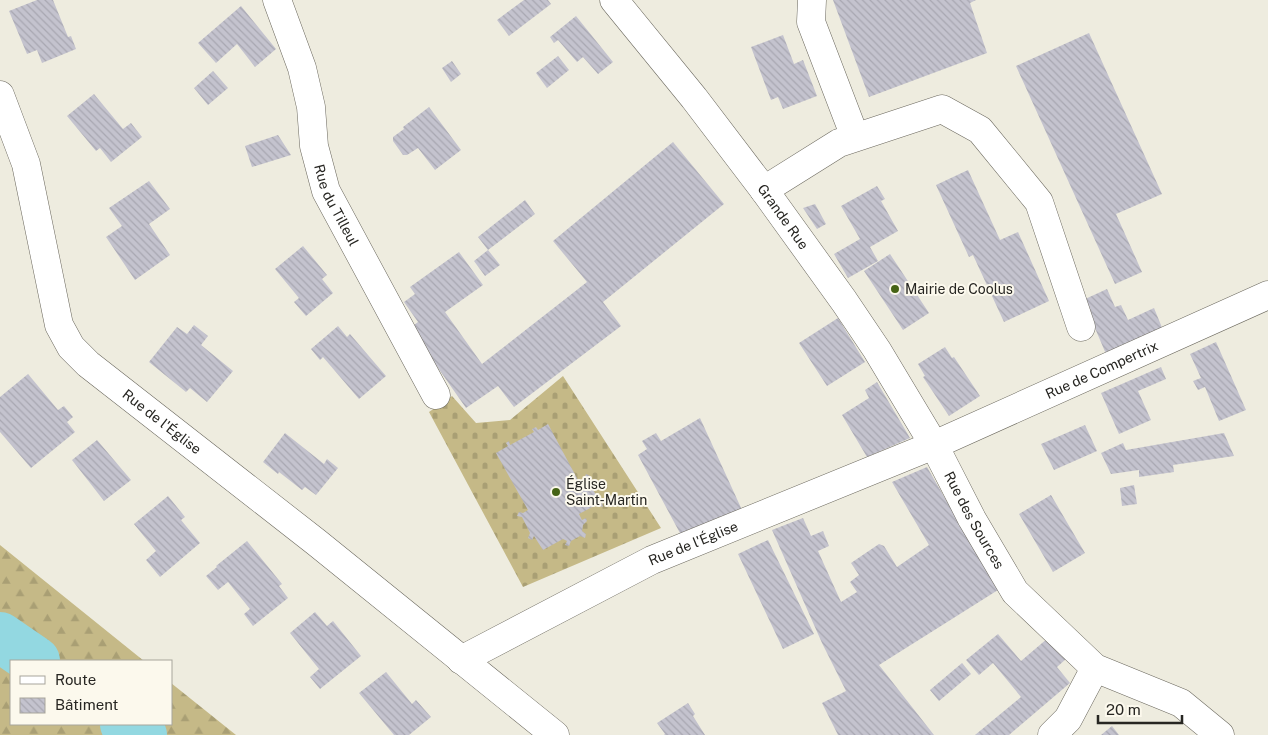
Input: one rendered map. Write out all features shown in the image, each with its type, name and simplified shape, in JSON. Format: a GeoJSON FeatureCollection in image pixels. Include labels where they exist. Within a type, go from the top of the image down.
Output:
{"type":"FeatureCollection","features":[{"type":"Feature","properties":{"kind":"street","name":"Rue du Tilleul"},"geometry":{"type":"LineString","coordinates":[[277,0],[302,68],[311,107],[314,146],[326,191],[436,395]]}},
{"type":"Feature","properties":{"kind":"street","name":"Grande Rue"},"geometry":{"type":"LineString","coordinates":[[614,0],[694,98],[764,190],[839,294],[877,350],[934,445]]}},
{"type":"Feature","properties":{"kind":"street"},"geometry":{"type":"LineString","coordinates":[[812,0],[811,22],[856,137]]}},
{"type":"Feature","properties":{"kind":"street","name":"Rue de l'Église"},"geometry":{"type":"LineString","coordinates":[[0,95],[26,164],[59,325],[70,347],[88,364],[316,542],[554,735]]}},
{"type":"Feature","properties":{"kind":"street"},"geometry":{"type":"LineString","coordinates":[[764,190],[839,143],[942,110],[980,130],[1039,202],[1081,327]]}},
{"type":"Feature","properties":{"kind":"street","name":"Rue de Compertrix"},"geometry":{"type":"LineString","coordinates":[[934,445],[1268,295]]}},
{"type":"Feature","properties":{"kind":"street","name":"Rue de l'Église"},"geometry":{"type":"LineString","coordinates":[[461,660],[652,560],[934,445]]}},
{"type":"Feature","properties":{"kind":"street","name":"Rue des Sources"},"geometry":{"type":"LineString","coordinates":[[934,445],[972,519],[1015,592],[1095,668]]}},
{"type":"Feature","properties":{"kind":"street"},"geometry":{"type":"LineString","coordinates":[[1052,735],[1068,718],[1095,668],[1181,703],[1220,735]]}},
{"type":"Feature","properties":{"kind":"green space"},"geometry":{"type":"Polygon","coordinates":[[[563,376],[661,528],[523,587],[429,412],[452,396],[476,423],[510,420],[563,376]]]}},
{"type":"Feature","properties":{"kind":"green space"},"geometry":{"type":"Polygon","coordinates":[[[0,545],[143,660],[10,660],[10,725],[172,725],[172,684],[236,735],[0,735],[0,545]]]}},
{"type":"Feature","properties":{"kind":"building"},"geometry":{"type":"Polygon","coordinates":[[[37,0],[53,0],[68,37],[71,36],[76,49],[42,63],[37,50],[27,54],[9,11],[37,0]]]}},
{"type":"Feature","properties":{"kind":"building"},"geometry":{"type":"Polygon","coordinates":[[[524,0],[548,0],[551,4],[509,36],[497,20],[524,0]]]}},
{"type":"Feature","properties":{"kind":"building"},"geometry":{"type":"Polygon","coordinates":[[[833,0],[976,0],[970,3],[987,53],[869,97],[833,0]]]}},
{"type":"Feature","properties":{"kind":"building"},"geometry":{"type":"Polygon","coordinates":[[[241,6],[276,49],[255,67],[237,44],[216,63],[198,43],[241,6]]]}},
{"type":"Feature","properties":{"kind":"building"},"geometry":{"type":"Polygon","coordinates":[[[576,16],[613,62],[598,74],[583,57],[577,62],[558,40],[554,43],[550,37],[576,16]]]}},
{"type":"Feature","properties":{"kind":"building"},"geometry":{"type":"Polygon","coordinates":[[[1089,33],[1162,194],[1116,214],[1142,272],[1115,284],[1016,66],[1089,33]]]}},
{"type":"Feature","properties":{"kind":"building"},"geometry":{"type":"Polygon","coordinates":[[[783,35],[794,64],[803,60],[817,96],[783,109],[778,97],[771,100],[751,47],[783,35]]]}},
{"type":"Feature","properties":{"kind":"building"},"geometry":{"type":"Polygon","coordinates":[[[558,56],[569,70],[547,88],[536,73],[558,56]]]}},
{"type":"Feature","properties":{"kind":"building"},"geometry":{"type":"Polygon","coordinates":[[[452,61],[461,74],[451,82],[442,68],[452,61]]]}},
{"type":"Feature","properties":{"kind":"building"},"geometry":{"type":"Polygon","coordinates":[[[213,71],[228,88],[208,105],[194,88],[213,71]]]}},
{"type":"Feature","properties":{"kind":"building"},"geometry":{"type":"Polygon","coordinates":[[[94,94],[123,129],[131,123],[142,137],[111,162],[100,148],[96,151],[67,116],[94,94]]]}},
{"type":"Feature","properties":{"kind":"building"},"geometry":{"type":"Polygon","coordinates":[[[429,107],[461,150],[435,170],[418,148],[407,155],[403,155],[393,141],[393,137],[404,129],[403,127],[429,107]]]}},
{"type":"Feature","properties":{"kind":"building"},"geometry":{"type":"Polygon","coordinates":[[[278,135],[291,155],[252,167],[245,146],[278,135]]]}},
{"type":"Feature","properties":{"kind":"building"},"geometry":{"type":"Polygon","coordinates":[[[673,142],[724,204],[603,302],[621,326],[514,407],[498,386],[466,408],[410,328],[418,322],[404,302],[415,294],[410,287],[459,252],[483,285],[445,312],[482,364],[587,282],[553,241],[673,142]]]}},
{"type":"Feature","properties":{"kind":"building"},"geometry":{"type":"Polygon","coordinates":[[[968,170],[1000,240],[1018,232],[1049,301],[1004,322],[973,255],[969,257],[936,185],[968,170]]]}},
{"type":"Feature","properties":{"kind":"building"},"geometry":{"type":"Polygon","coordinates":[[[149,181],[170,209],[149,224],[170,255],[135,280],[106,237],[122,226],[109,208],[149,181]]]}},
{"type":"Feature","properties":{"kind":"building"},"geometry":{"type":"Polygon","coordinates":[[[877,186],[885,199],[881,201],[898,231],[870,247],[878,261],[848,278],[834,254],[860,239],[841,206],[877,186]]]}},
{"type":"Feature","properties":{"kind":"building"},"geometry":{"type":"Polygon","coordinates":[[[525,200],[535,214],[488,250],[478,237],[525,200]]]}},
{"type":"Feature","properties":{"kind":"building"},"geometry":{"type":"Polygon","coordinates":[[[815,204],[826,224],[817,229],[803,208],[815,204]]]}},
{"type":"Feature","properties":{"kind":"building"},"geometry":{"type":"Polygon","coordinates":[[[303,246],[327,275],[322,279],[333,293],[306,316],[294,302],[299,298],[275,269],[303,246]]]}},
{"type":"Feature","properties":{"kind":"building"},"geometry":{"type":"Polygon","coordinates":[[[488,250],[500,265],[485,276],[474,261],[488,250]]]}},
{"type":"Feature","properties":{"kind":"building","name":"Mairie de Coolus"},"geometry":{"type":"Polygon","coordinates":[[[890,254],[929,313],[903,330],[864,271],[890,254]]]}},
{"type":"Feature","properties":{"kind":"building"},"geometry":{"type":"Polygon","coordinates":[[[1107,289],[1115,307],[1121,305],[1128,320],[1154,308],[1163,330],[1106,354],[1083,300],[1107,289]]]}},
{"type":"Feature","properties":{"kind":"building"},"geometry":{"type":"Polygon","coordinates":[[[838,318],[865,362],[827,386],[799,343],[838,318]]]}},
{"type":"Feature","properties":{"kind":"building"},"geometry":{"type":"Polygon","coordinates":[[[194,325],[208,336],[201,345],[233,371],[207,402],[190,388],[186,392],[149,362],[177,327],[187,334],[194,325]]]}},
{"type":"Feature","properties":{"kind":"building"},"geometry":{"type":"Polygon","coordinates":[[[338,326],[347,337],[350,334],[386,376],[359,399],[323,357],[320,360],[311,349],[338,326]]]}},
{"type":"Feature","properties":{"kind":"building"},"geometry":{"type":"Polygon","coordinates":[[[1216,342],[1246,410],[1219,421],[1205,387],[1198,390],[1193,381],[1201,378],[1190,354],[1216,342]]]}},
{"type":"Feature","properties":{"kind":"building"},"geometry":{"type":"Polygon","coordinates":[[[945,347],[952,358],[954,357],[980,396],[949,416],[923,377],[925,376],[918,364],[945,347]]]}},
{"type":"Feature","properties":{"kind":"building"},"geometry":{"type":"Polygon","coordinates":[[[1161,367],[1166,379],[1138,391],[1151,420],[1119,434],[1101,393],[1161,367]]]}},
{"type":"Feature","properties":{"kind":"building"},"geometry":{"type":"Polygon","coordinates":[[[28,374],[58,410],[64,406],[73,417],[67,422],[75,432],[31,468],[0,432],[0,397],[28,374]]]}},
{"type":"Feature","properties":{"kind":"building"},"geometry":{"type":"Polygon","coordinates":[[[877,382],[910,438],[867,457],[842,415],[869,398],[865,390],[877,382]]]}},
{"type":"Feature","properties":{"kind":"building"},"geometry":{"type":"Polygon","coordinates":[[[700,418],[742,510],[681,535],[638,455],[647,449],[642,441],[656,433],[661,441],[700,418]]]}},
{"type":"Feature","properties":{"kind":"building","name":"Église Saint-Martin"},"geometry":{"type":"Polygon","coordinates":[[[548,424],[579,482],[584,479],[586,474],[590,476],[588,482],[602,502],[603,507],[596,505],[579,514],[582,520],[586,518],[587,521],[583,525],[582,531],[586,534],[585,538],[580,536],[571,541],[569,546],[565,545],[567,541],[563,539],[543,550],[534,536],[532,540],[528,538],[530,533],[522,517],[517,516],[519,512],[523,513],[528,510],[496,453],[508,446],[506,443],[509,441],[510,445],[534,432],[532,429],[536,427],[538,430],[548,424]]]}},
{"type":"Feature","properties":{"kind":"building"},"geometry":{"type":"Polygon","coordinates":[[[1085,425],[1097,451],[1054,470],[1041,444],[1085,425]]]}},
{"type":"Feature","properties":{"kind":"building"},"geometry":{"type":"Polygon","coordinates":[[[285,433],[324,464],[327,459],[338,468],[316,495],[305,487],[302,490],[263,462],[285,433]]]}},
{"type":"Feature","properties":{"kind":"building"},"geometry":{"type":"Polygon","coordinates":[[[1224,433],[1234,456],[1173,465],[1174,472],[1139,477],[1139,470],[1111,474],[1101,453],[1123,443],[1126,450],[1224,433]]]}},
{"type":"Feature","properties":{"kind":"building"},"geometry":{"type":"Polygon","coordinates":[[[97,440],[131,480],[104,501],[72,460],[97,440]]]}},
{"type":"Feature","properties":{"kind":"building"},"geometry":{"type":"Polygon","coordinates":[[[927,467],[998,590],[879,665],[934,735],[838,735],[822,703],[846,691],[822,643],[772,530],[803,518],[811,536],[823,531],[829,546],[818,551],[841,602],[857,592],[850,582],[859,575],[851,563],[879,544],[884,546],[897,567],[929,545],[892,482],[927,467]]]}},
{"type":"Feature","properties":{"kind":"building"},"geometry":{"type":"Polygon","coordinates":[[[1134,485],[1137,504],[1122,506],[1120,488],[1134,485]]]}},
{"type":"Feature","properties":{"kind":"building"},"geometry":{"type":"Polygon","coordinates":[[[1051,495],[1085,553],[1053,572],[1019,514],[1051,495]]]}},
{"type":"Feature","properties":{"kind":"building"},"geometry":{"type":"Polygon","coordinates":[[[168,496],[185,517],[181,520],[200,543],[160,577],[146,560],[156,551],[134,524],[168,496]]]}},
{"type":"Feature","properties":{"kind":"building"},"geometry":{"type":"Polygon","coordinates":[[[768,540],[814,634],[783,649],[738,554],[768,540]]]}},
{"type":"Feature","properties":{"kind":"building"},"geometry":{"type":"Polygon","coordinates":[[[247,541],[282,584],[279,586],[288,598],[253,626],[244,614],[250,609],[228,582],[218,590],[206,576],[247,541]]]}},
{"type":"Feature","properties":{"kind":"building"},"geometry":{"type":"Polygon","coordinates":[[[315,612],[327,626],[333,621],[361,656],[320,689],[310,677],[319,669],[290,633],[315,612]]]}},
{"type":"Feature","properties":{"kind":"building"},"geometry":{"type":"Polygon","coordinates":[[[998,634],[1021,661],[1048,638],[1066,659],[1057,667],[1070,683],[1009,735],[975,735],[1021,697],[993,663],[979,675],[966,660],[998,634]]]}},
{"type":"Feature","properties":{"kind":"building"},"geometry":{"type":"Polygon","coordinates":[[[962,663],[971,674],[939,701],[930,690],[962,663]]]}},
{"type":"Feature","properties":{"kind":"building"},"geometry":{"type":"Polygon","coordinates":[[[386,672],[412,704],[416,700],[431,717],[409,735],[394,735],[359,693],[386,672]]]}},
{"type":"Feature","properties":{"kind":"building"},"geometry":{"type":"Polygon","coordinates":[[[688,703],[695,714],[693,716],[705,735],[664,735],[657,723],[688,703]]]}},
{"type":"Feature","properties":{"kind":"building"},"geometry":{"type":"Polygon","coordinates":[[[1112,726],[1119,735],[1101,735],[1112,726]]]}},
{"type":"Feature","properties":{"kind":"waterway"},"geometry":{"type":"LineString","coordinates":[[0,637],[34,660]]}},
{"type":"Feature","properties":{"kind":"waterway"},"geometry":{"type":"LineString","coordinates":[[127,725],[142,735]]}},
{"type":"Feature","properties":{"kind":"place","name":"Mairie de Coolus"},"geometry":{"type":"Point","coordinates":[895,289]}},
{"type":"Feature","properties":{"kind":"place","name":"Église Saint-Martin"},"geometry":{"type":"Point","coordinates":[556,492]}}]}
